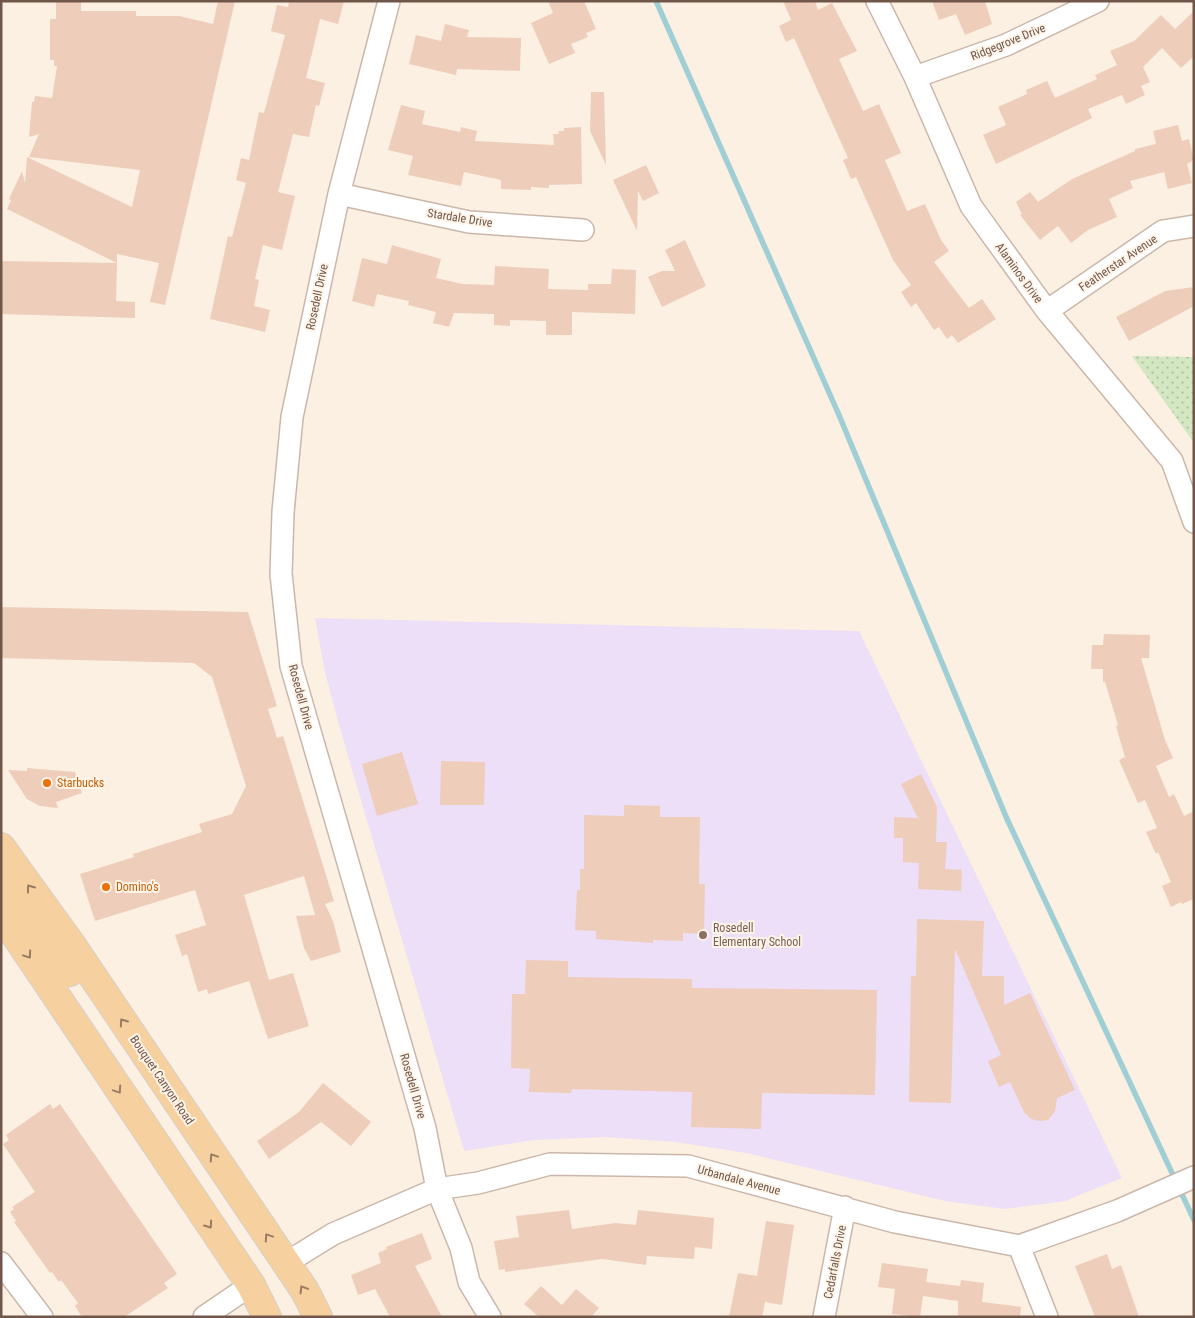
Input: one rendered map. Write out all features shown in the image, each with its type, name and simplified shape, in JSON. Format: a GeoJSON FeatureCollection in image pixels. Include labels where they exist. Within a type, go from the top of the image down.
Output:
{"type":"FeatureCollection","features":[{"type":"Feature","properties":{"kind":"main road","name":"Bouquet Canyon Road"},"geometry":{"type":"LineString","coordinates":[[1,847],[71,944],[286,1263],[318,1317]]}},
{"type":"Feature","properties":{"kind":"main road"},"geometry":{"type":"LineString","coordinates":[[1,883],[65,973],[70,972],[73,968],[71,944]]}},
{"type":"Feature","properties":{"kind":"main road"},"geometry":{"type":"LineString","coordinates":[[1,914],[251,1285],[267,1317]]}},
{"type":"Feature","properties":{"kind":"main road"},"geometry":{"type":"LineString","coordinates":[[251,1285],[286,1263]]}},
{"type":"Feature","properties":{"kind":"street","name":"Rosedell Drive"},"geometry":{"type":"LineString","coordinates":[[388,1],[339,194],[292,417],[283,512],[282,574],[291,666],[425,1128],[437,1189],[461,1248],[469,1282],[490,1317]]}},
{"type":"Feature","properties":{"kind":"street","name":"Alaminos Drive"},"geometry":{"type":"LineString","coordinates":[[877,1],[915,77],[971,206],[1046,312],[1172,461],[1194,522]]}},
{"type":"Feature","properties":{"kind":"street","name":"Ridgegrove Drive"},"geometry":{"type":"LineString","coordinates":[[915,77],[1006,45],[1098,1]]}},
{"type":"Feature","properties":{"kind":"street","name":"Stardale Drive"},"geometry":{"type":"LineString","coordinates":[[339,194],[469,222],[583,230]]}},
{"type":"Feature","properties":{"kind":"street","name":"Featherstar Avenue"},"geometry":{"type":"LineString","coordinates":[[1046,312],[1163,231],[1194,226]]}},
{"type":"Feature","properties":{"kind":"street","name":"Urbandale Avenue"},"geometry":{"type":"LineString","coordinates":[[286,1263],[333,1234],[437,1189],[478,1184],[550,1164],[688,1166],[895,1222],[1019,1246]]}},
{"type":"Feature","properties":{"kind":"street"},"geometry":{"type":"LineString","coordinates":[[1047,1317],[1019,1246],[1117,1211],[1194,1177]]}},
{"type":"Feature","properties":{"kind":"street","name":"Cedarfalls Drive"},"geometry":{"type":"LineString","coordinates":[[824,1317],[845,1207]]}},
{"type":"Feature","properties":{"kind":"street"},"geometry":{"type":"LineString","coordinates":[[1,1263],[42,1317]]}},
{"type":"Feature","properties":{"kind":"street"},"geometry":{"type":"LineString","coordinates":[[204,1317],[251,1285]]}},
{"type":"Feature","properties":{"kind":"shaded area","name":"Rosedell Elementary School"},"geometry":{"type":"Polygon","coordinates":[[[315,618],[859,631],[1122,1178],[1065,1201],[1005,1209],[945,1201],[746,1153],[676,1142],[605,1137],[534,1140],[464,1151],[341,732],[325,672],[315,618]]]}},
{"type":"Feature","properties":{"kind":"green space"},"geometry":{"type":"Polygon","coordinates":[[[1132,356],[1194,357],[1194,443],[1132,356]]]}},
{"type":"Feature","properties":{"kind":"building"},"geometry":{"type":"Polygon","coordinates":[[[218,1],[235,1],[165,305],[150,302],[159,263],[117,254],[117,263],[7,209],[11,200],[9,199],[22,171],[25,183],[27,157],[132,207],[140,170],[29,157],[39,134],[29,137],[32,102],[34,102],[35,96],[52,98],[57,66],[54,66],[54,60],[50,60],[50,19],[56,19],[56,2],[81,2],[81,11],[136,11],[136,16],[179,16],[213,24],[218,1]]]}},
{"type":"Feature","properties":{"kind":"building"},"geometry":{"type":"Polygon","coordinates":[[[289,1],[344,1],[338,24],[320,19],[306,78],[325,83],[319,106],[316,105],[309,137],[293,134],[278,192],[295,196],[282,250],[263,245],[255,279],[259,280],[254,306],[270,310],[265,332],[210,319],[228,236],[232,237],[246,183],[236,180],[241,158],[249,160],[259,112],[264,113],[285,35],[271,31],[277,5],[288,7],[289,1]]]}},
{"type":"Feature","properties":{"kind":"building"},"geometry":{"type":"Polygon","coordinates":[[[548,1],[584,1],[596,29],[586,33],[588,37],[571,44],[575,53],[549,64],[531,23],[553,13],[548,1]]]}},
{"type":"Feature","properties":{"kind":"building"},"geometry":{"type":"Polygon","coordinates":[[[783,1],[815,1],[818,10],[832,3],[857,51],[839,59],[863,111],[879,104],[901,153],[885,160],[907,211],[925,204],[941,240],[949,251],[934,262],[969,308],[982,299],[996,319],[958,343],[952,335],[947,339],[939,327],[934,330],[916,303],[911,307],[901,292],[911,285],[893,260],[856,177],[851,179],[843,160],[848,158],[794,38],[786,42],[779,26],[791,20],[783,1]]]}},
{"type":"Feature","properties":{"kind":"building"},"geometry":{"type":"Polygon","coordinates":[[[932,1],[985,1],[992,24],[965,35],[956,14],[939,20],[932,1]]]}},
{"type":"Feature","properties":{"kind":"building"},"geometry":{"type":"Polygon","coordinates":[[[1194,11],[1194,56],[1181,68],[1162,48],[1143,67],[1150,82],[1141,86],[1145,95],[1126,104],[1122,95],[1088,109],[1092,118],[996,164],[983,135],[1006,125],[998,107],[1027,94],[1026,90],[1047,81],[1055,98],[1097,79],[1095,75],[1117,65],[1110,51],[1134,41],[1161,15],[1175,29],[1194,11]]]}},
{"type":"Feature","properties":{"kind":"building"},"geometry":{"type":"Polygon","coordinates":[[[445,24],[469,30],[467,37],[521,38],[520,71],[457,69],[456,75],[409,64],[416,35],[441,41],[445,24]]]}},
{"type":"Feature","properties":{"kind":"building"},"geometry":{"type":"Polygon","coordinates":[[[591,92],[604,92],[606,165],[590,131],[591,92]]]}},
{"type":"Feature","properties":{"kind":"building"},"geometry":{"type":"Polygon","coordinates":[[[401,105],[425,111],[422,124],[460,132],[461,127],[477,131],[475,141],[554,145],[553,134],[559,134],[558,131],[564,131],[564,128],[581,127],[582,184],[549,185],[549,188],[531,187],[531,190],[501,189],[501,180],[464,172],[461,186],[408,175],[413,156],[388,150],[401,105]]]}},
{"type":"Feature","properties":{"kind":"building"},"geometry":{"type":"Polygon","coordinates":[[[1178,125],[1182,141],[1189,139],[1194,160],[1187,164],[1192,183],[1168,189],[1164,172],[1130,181],[1133,188],[1109,199],[1117,217],[1088,230],[1071,243],[1058,226],[1040,240],[1020,215],[1022,214],[1016,202],[1030,192],[1038,202],[1072,179],[1135,151],[1135,149],[1156,144],[1153,131],[1178,125]]]}},
{"type":"Feature","properties":{"kind":"building"},"geometry":{"type":"Polygon","coordinates":[[[646,165],[659,193],[643,201],[638,191],[637,231],[613,180],[646,165]]]}},
{"type":"Feature","properties":{"kind":"building"},"geometry":{"type":"Polygon","coordinates":[[[685,240],[706,286],[662,307],[648,277],[662,271],[675,271],[665,250],[685,240]]]}},
{"type":"Feature","properties":{"kind":"building"},"geometry":{"type":"Polygon","coordinates":[[[392,245],[441,259],[436,278],[462,284],[494,285],[495,266],[549,269],[548,289],[588,290],[588,284],[611,284],[612,269],[636,270],[635,314],[572,312],[572,335],[546,335],[546,321],[510,320],[510,326],[494,325],[494,314],[454,313],[449,327],[433,323],[436,312],[408,305],[409,301],[377,294],[374,307],[352,301],[362,258],[387,264],[392,245]]]}},
{"type":"Feature","properties":{"kind":"building"},"geometry":{"type":"Polygon","coordinates":[[[1,261],[117,263],[116,301],[135,302],[135,318],[1,314],[1,261]]]}},
{"type":"Feature","properties":{"kind":"building"},"geometry":{"type":"Polygon","coordinates":[[[1194,287],[1194,306],[1129,341],[1116,317],[1165,291],[1194,287]]]}},
{"type":"Feature","properties":{"kind":"building"},"geometry":{"type":"Polygon","coordinates":[[[1,607],[248,612],[277,706],[268,709],[277,738],[283,736],[334,901],[325,904],[333,921],[341,952],[311,961],[304,948],[296,916],[315,915],[304,876],[244,895],[269,980],[293,973],[309,1026],[268,1039],[249,981],[208,994],[207,989],[198,992],[187,954],[182,956],[175,935],[206,925],[195,890],[95,921],[80,874],[134,857],[133,854],[202,832],[199,824],[232,814],[246,786],[212,677],[194,663],[1,658],[1,607]]]}},
{"type":"Feature","properties":{"kind":"building"},"geometry":{"type":"Polygon","coordinates":[[[1104,634],[1150,635],[1149,658],[1141,658],[1165,740],[1173,758],[1156,766],[1169,797],[1174,794],[1184,816],[1194,811],[1194,899],[1171,907],[1162,886],[1171,882],[1158,852],[1156,854],[1146,832],[1157,828],[1145,800],[1138,803],[1119,760],[1125,757],[1116,726],[1118,725],[1105,682],[1103,682],[1103,669],[1091,669],[1092,645],[1103,645],[1104,634]]]}},
{"type":"Feature","properties":{"kind":"building"},"geometry":{"type":"Polygon","coordinates":[[[402,752],[418,804],[377,816],[362,764],[402,752]]]}},
{"type":"Feature","properties":{"kind":"building"},"geometry":{"type":"Polygon","coordinates":[[[441,761],[485,762],[484,805],[440,805],[441,761]]]}},
{"type":"Feature","properties":{"kind":"building","name":"Starbucks"},"geometry":{"type":"Polygon","coordinates":[[[27,768],[75,772],[82,793],[56,802],[58,808],[40,806],[27,799],[8,770],[27,771],[27,768]]]}},
{"type":"Feature","properties":{"kind":"building"},"geometry":{"type":"Polygon","coordinates":[[[921,774],[937,807],[936,842],[947,842],[945,869],[962,870],[961,891],[918,889],[919,863],[903,862],[903,838],[894,838],[894,817],[918,818],[901,784],[921,774]]]}},
{"type":"Feature","properties":{"kind":"building"},"geometry":{"type":"Polygon","coordinates":[[[624,805],[660,806],[660,817],[700,817],[699,884],[705,884],[704,934],[683,933],[683,941],[653,940],[653,943],[596,939],[596,931],[575,930],[577,890],[580,890],[580,869],[584,869],[584,815],[624,816],[624,805]]]}},
{"type":"Feature","properties":{"kind":"building"},"geometry":{"type":"Polygon","coordinates":[[[917,919],[984,921],[982,976],[1004,976],[1004,1005],[1030,993],[1075,1090],[1057,1098],[1055,1111],[1048,1120],[1031,1119],[1024,1112],[1010,1082],[999,1087],[988,1061],[1001,1055],[955,949],[951,1103],[909,1102],[911,976],[916,976],[917,919]]]}},
{"type":"Feature","properties":{"kind":"building"},"geometry":{"type":"Polygon","coordinates":[[[526,960],[568,961],[568,977],[692,979],[692,988],[877,990],[875,1095],[762,1093],[761,1129],[691,1127],[692,1092],[572,1089],[571,1093],[529,1092],[530,1069],[511,1068],[512,994],[525,994],[526,960]]]}},
{"type":"Feature","properties":{"kind":"building"},"geometry":{"type":"Polygon","coordinates":[[[323,1083],[371,1122],[351,1146],[321,1122],[269,1159],[257,1141],[299,1112],[323,1083]]]}},
{"type":"Feature","properties":{"kind":"building"},"geometry":{"type":"Polygon","coordinates":[[[50,1104],[53,1109],[60,1104],[177,1274],[164,1283],[168,1288],[124,1317],[82,1317],[75,1306],[78,1303],[61,1280],[59,1282],[52,1272],[50,1273],[14,1222],[16,1221],[10,1212],[14,1209],[12,1207],[35,1192],[3,1144],[9,1140],[6,1135],[50,1104]]]}},
{"type":"Feature","properties":{"kind":"building"},"geometry":{"type":"Polygon","coordinates":[[[569,1210],[572,1229],[616,1223],[636,1225],[638,1210],[714,1218],[712,1249],[695,1247],[694,1259],[647,1256],[646,1265],[602,1259],[505,1272],[505,1269],[499,1270],[494,1241],[519,1237],[516,1216],[569,1210]]]}},
{"type":"Feature","properties":{"kind":"building"},"geometry":{"type":"Polygon","coordinates":[[[766,1221],[794,1225],[782,1305],[765,1302],[762,1317],[729,1317],[738,1273],[757,1276],[766,1221]]]}},
{"type":"Feature","properties":{"kind":"building"},"geometry":{"type":"Polygon","coordinates":[[[422,1233],[432,1259],[415,1266],[442,1317],[390,1317],[375,1289],[358,1295],[351,1275],[381,1263],[378,1253],[387,1249],[386,1247],[422,1233]]]}},
{"type":"Feature","properties":{"kind":"building"},"geometry":{"type":"Polygon","coordinates":[[[1107,1254],[1112,1269],[1121,1265],[1139,1317],[1095,1317],[1075,1266],[1107,1254]]]}},
{"type":"Feature","properties":{"kind":"building"},"geometry":{"type":"Polygon","coordinates":[[[882,1263],[928,1269],[926,1282],[960,1286],[961,1280],[984,1283],[982,1302],[1021,1307],[1020,1317],[958,1317],[958,1301],[923,1296],[920,1317],[892,1314],[895,1289],[878,1287],[882,1263]]]}},
{"type":"Feature","properties":{"kind":"building"},"geometry":{"type":"Polygon","coordinates":[[[541,1286],[562,1305],[576,1289],[599,1308],[591,1317],[539,1317],[524,1304],[541,1286]]]}},
{"type":"Feature","properties":{"kind":"waterway"},"geometry":{"type":"LineString","coordinates":[[656,1],[839,415],[1007,819],[1194,1220]]}},
{"type":"Feature","properties":{"kind":"place","name":"Starbucks"},"geometry":{"type":"Point","coordinates":[47,783]}},
{"type":"Feature","properties":{"kind":"place","name":"Domino's"},"geometry":{"type":"Point","coordinates":[106,887]}},
{"type":"Feature","properties":{"kind":"place","name":"Rosedell Elementary School"},"geometry":{"type":"Point","coordinates":[703,935]}}]}
